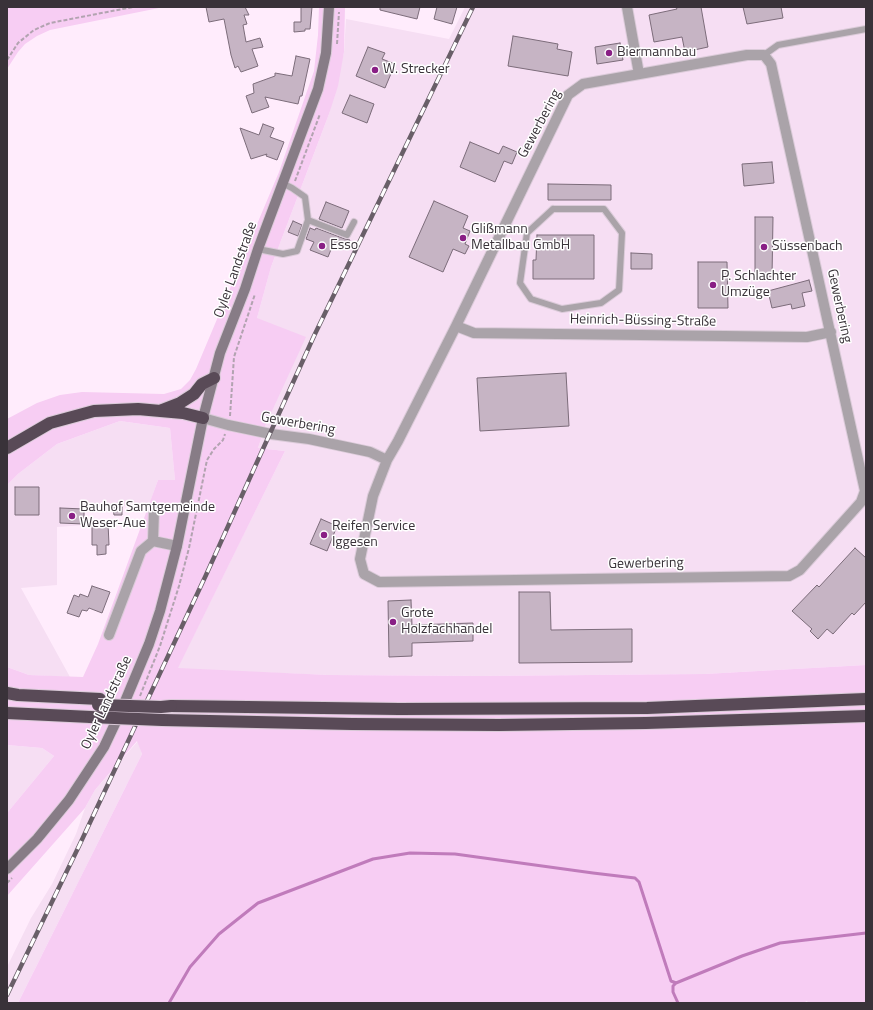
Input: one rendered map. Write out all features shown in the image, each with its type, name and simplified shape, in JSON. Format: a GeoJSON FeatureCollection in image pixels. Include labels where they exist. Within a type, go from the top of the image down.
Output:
{"type":"FeatureCollection","features":[{"type":"Feature","properties":{"kind":"highway"},"geometry":{"type":"LineString","coordinates":[[161,411],[180,403],[194,394],[202,384],[214,378]]}},
{"type":"Feature","properties":{"kind":"highway"},"geometry":{"type":"LineString","coordinates":[[7,448],[50,423],[94,411],[138,409],[183,413],[203,418]]}},
{"type":"Feature","properties":{"kind":"highway"},"geometry":{"type":"LineString","coordinates":[[7,692],[161,707],[399,709],[640,708],[866,700]]}},
{"type":"Feature","properties":{"kind":"highway"},"geometry":{"type":"LineString","coordinates":[[7,701],[99,702]]}},
{"type":"Feature","properties":{"kind":"highway"},"geometry":{"type":"LineString","coordinates":[[7,713],[162,720],[499,725],[646,723],[866,716]]}},
{"type":"Feature","properties":{"kind":"main road","name":"Oyler Landstraße"},"geometry":{"type":"LineString","coordinates":[[7,869],[69,800],[104,748],[128,697],[149,644],[160,611],[177,546],[203,418],[220,353],[318,89],[326,54],[329,7]]}},
{"type":"Feature","properties":{"kind":"street"},"geometry":{"type":"LineString","coordinates":[[627,7],[639,74]]}},
{"type":"Feature","properties":{"kind":"street","name":"Gewerbering"},"geometry":{"type":"LineString","coordinates":[[747,55],[764,55],[771,64],[831,332],[865,491],[861,502],[800,570],[789,576],[378,582],[364,574],[360,560],[373,496],[387,460],[456,326],[568,95],[582,84],[747,55]]}},
{"type":"Feature","properties":{"kind":"street","name":"Heinrich-Büssing-Straße"},"geometry":{"type":"LineString","coordinates":[[456,326],[474,333],[807,337],[831,332]]}},
{"type":"Feature","properties":{"kind":"street","name":"Gewerbering"},"geometry":{"type":"LineString","coordinates":[[203,418],[271,434],[309,439],[370,452],[387,460]]}},
{"type":"Feature","properties":{"kind":"street"},"geometry":{"type":"LineString","coordinates":[[109,635],[141,551],[153,541],[154,511]]}},
{"type":"Feature","properties":{"kind":"street"},"geometry":{"type":"LineString","coordinates":[[153,541],[177,546]]}},
{"type":"Feature","properties":{"kind":"lane"},"geometry":{"type":"LineString","coordinates":[[764,55],[778,45],[866,29]]}},
{"type":"Feature","properties":{"kind":"lane"},"geometry":{"type":"LineString","coordinates":[[258,249],[283,254],[297,251],[308,220],[305,197],[284,184]]}},
{"type":"Feature","properties":{"kind":"lane"},"geometry":{"type":"LineString","coordinates":[[552,209],[604,209],[622,233],[619,290],[601,303],[562,309],[532,299],[520,283],[527,233],[552,209]]}},
{"type":"Feature","properties":{"kind":"lane"},"geometry":{"type":"LineString","coordinates":[[308,220],[347,235],[354,222]]}},
{"type":"Feature","properties":{"kind":"path"},"geometry":{"type":"LineString","coordinates":[[7,60],[18,43],[34,30],[50,23],[133,7]]}},
{"type":"Feature","properties":{"kind":"shaded area"},"geometry":{"type":"Polygon","coordinates":[[[7,7],[164,7],[50,30],[25,44],[7,69],[7,7]]]}},
{"type":"Feature","properties":{"kind":"shaded area"},"geometry":{"type":"Polygon","coordinates":[[[319,7],[345,7],[344,52],[338,86],[329,114],[271,267],[257,318],[306,337],[266,424],[258,448],[285,451],[178,668],[328,675],[480,676],[705,674],[866,665],[866,1003],[808,1003],[807,1001],[803,1003],[18,1003],[142,754],[137,741],[95,790],[85,808],[7,896],[7,813],[54,756],[42,748],[7,745],[7,667],[29,675],[83,677],[98,644],[158,480],[175,480],[170,428],[120,421],[57,444],[18,474],[7,485],[7,419],[37,403],[60,395],[82,392],[164,394],[181,389],[190,380],[279,172],[314,71],[319,7]]]}},
{"type":"Feature","properties":{"kind":"shaded area"},"geometry":{"type":"Polygon","coordinates":[[[465,7],[866,7],[866,665],[705,674],[480,676],[328,675],[177,669],[285,451],[258,448],[266,424],[257,318],[271,267],[329,114],[344,52],[346,19],[449,39],[465,7]]]}},
{"type":"Feature","properties":{"kind":"shaded area"},"geometry":{"type":"Polygon","coordinates":[[[120,421],[170,428],[175,480],[158,480],[147,511],[142,506],[85,507],[85,525],[57,527],[57,585],[21,588],[70,677],[29,675],[7,667],[7,485],[18,474],[57,444],[120,421]]]}},
{"type":"Feature","properties":{"kind":"shaded area"},"geometry":{"type":"Polygon","coordinates":[[[138,741],[142,754],[18,1003],[7,1003],[7,967],[31,918],[52,884],[76,834],[85,808],[95,790],[138,741]]]}},
{"type":"Feature","properties":{"kind":"shaded area"},"geometry":{"type":"Polygon","coordinates":[[[7,745],[42,748],[54,756],[7,813],[7,745]]]}},
{"type":"Feature","properties":{"kind":"building"},"geometry":{"type":"Polygon","coordinates":[[[206,7],[245,7],[249,15],[244,15],[247,24],[243,25],[246,42],[260,38],[263,47],[252,49],[258,66],[241,72],[238,66],[235,68],[224,19],[209,22],[206,7]]]}},
{"type":"Feature","properties":{"kind":"building"},"geometry":{"type":"Polygon","coordinates":[[[301,7],[312,7],[310,29],[294,32],[294,22],[301,22],[301,7]]]}},
{"type":"Feature","properties":{"kind":"building"},"geometry":{"type":"Polygon","coordinates":[[[380,7],[420,7],[417,19],[380,10],[380,7]]]}},
{"type":"Feature","properties":{"kind":"building"},"geometry":{"type":"Polygon","coordinates":[[[437,7],[457,7],[452,24],[434,19],[437,7]]]}},
{"type":"Feature","properties":{"kind":"building"},"geometry":{"type":"Polygon","coordinates":[[[676,7],[701,7],[708,47],[685,52],[682,37],[654,42],[649,15],[677,9],[676,7]]]}},
{"type":"Feature","properties":{"kind":"building"},"geometry":{"type":"Polygon","coordinates":[[[743,7],[781,7],[783,18],[747,24],[743,7]]]}},
{"type":"Feature","properties":{"kind":"building"},"geometry":{"type":"Polygon","coordinates":[[[513,36],[558,44],[557,49],[572,52],[568,76],[508,66],[513,36]]]}},
{"type":"Feature","properties":{"kind":"building","name":"Biermannbau"},"geometry":{"type":"Polygon","coordinates":[[[620,43],[623,60],[597,64],[595,47],[620,43]]]}},
{"type":"Feature","properties":{"kind":"building","name":"W. Strecker"},"geometry":{"type":"Polygon","coordinates":[[[368,47],[385,53],[382,59],[395,64],[385,88],[356,76],[368,47]]]}},
{"type":"Feature","properties":{"kind":"building"},"geometry":{"type":"Polygon","coordinates":[[[296,56],[310,59],[302,96],[300,96],[298,104],[265,97],[269,107],[252,113],[246,96],[254,93],[253,84],[275,76],[275,73],[292,76],[296,56]]]}},
{"type":"Feature","properties":{"kind":"building"},"geometry":{"type":"Polygon","coordinates":[[[350,95],[374,104],[367,123],[342,113],[350,95]]]}},
{"type":"Feature","properties":{"kind":"building"},"geometry":{"type":"Polygon","coordinates":[[[263,124],[274,128],[270,137],[284,142],[277,160],[266,156],[267,154],[251,159],[240,128],[259,135],[263,124]]]}},
{"type":"Feature","properties":{"kind":"building"},"geometry":{"type":"Polygon","coordinates":[[[470,142],[499,154],[503,146],[517,152],[512,164],[504,161],[495,182],[460,167],[470,142]]]}},
{"type":"Feature","properties":{"kind":"building"},"geometry":{"type":"Polygon","coordinates":[[[772,162],[774,183],[744,186],[742,164],[772,162]]]}},
{"type":"Feature","properties":{"kind":"building"},"geometry":{"type":"Polygon","coordinates":[[[548,184],[611,185],[611,200],[548,200],[548,184]]]}},
{"type":"Feature","properties":{"kind":"building"},"geometry":{"type":"Polygon","coordinates":[[[434,201],[468,216],[463,228],[470,231],[465,244],[469,246],[465,254],[453,249],[443,272],[409,257],[434,201]]]}},
{"type":"Feature","properties":{"kind":"building"},"geometry":{"type":"Polygon","coordinates":[[[326,202],[349,211],[342,228],[319,219],[326,202]]]}},
{"type":"Feature","properties":{"kind":"building","name":"Süssenbach"},"geometry":{"type":"Polygon","coordinates":[[[755,217],[773,217],[772,277],[755,276],[755,217]]]}},
{"type":"Feature","properties":{"kind":"building"},"geometry":{"type":"Polygon","coordinates":[[[293,221],[302,225],[298,236],[288,232],[293,221]]]}},
{"type":"Feature","properties":{"kind":"building","name":"Esso"},"geometry":{"type":"Polygon","coordinates":[[[310,228],[315,230],[316,228],[350,240],[347,247],[334,242],[328,257],[310,250],[314,242],[306,239],[310,228]]]}},
{"type":"Feature","properties":{"kind":"building"},"geometry":{"type":"Polygon","coordinates":[[[537,235],[594,235],[594,279],[533,279],[533,260],[536,260],[537,235]]]}},
{"type":"Feature","properties":{"kind":"building"},"geometry":{"type":"Polygon","coordinates":[[[631,253],[652,254],[652,269],[631,269],[631,253]]]}},
{"type":"Feature","properties":{"kind":"building","name":"P. Schlachter Umzüge"},"geometry":{"type":"Polygon","coordinates":[[[698,262],[727,262],[728,308],[698,308],[698,262]]]}},
{"type":"Feature","properties":{"kind":"building"},"geometry":{"type":"Polygon","coordinates":[[[809,280],[812,291],[802,293],[805,306],[792,309],[791,304],[772,308],[768,291],[809,280]]]}},
{"type":"Feature","properties":{"kind":"building"},"geometry":{"type":"Polygon","coordinates":[[[566,373],[569,426],[480,431],[477,378],[566,373]]]}},
{"type":"Feature","properties":{"kind":"building"},"geometry":{"type":"Polygon","coordinates":[[[15,487],[39,487],[39,515],[15,515],[15,487]]]}},
{"type":"Feature","properties":{"kind":"building"},"geometry":{"type":"Polygon","coordinates":[[[122,507],[122,515],[114,515],[113,508],[122,507]]]}},
{"type":"Feature","properties":{"kind":"building","name":"Bauhof Samtgemeinde Weser-Aue"},"geometry":{"type":"Polygon","coordinates":[[[60,508],[84,509],[84,524],[60,523],[60,508]]]}},
{"type":"Feature","properties":{"kind":"building","name":"Reifen Service Iggesen"},"geometry":{"type":"Polygon","coordinates":[[[321,519],[337,526],[327,551],[310,544],[321,519]]]}},
{"type":"Feature","properties":{"kind":"building"},"geometry":{"type":"Polygon","coordinates":[[[92,523],[108,523],[109,545],[106,545],[106,554],[97,555],[97,545],[92,545],[92,523]]]}},
{"type":"Feature","properties":{"kind":"building"},"geometry":{"type":"Polygon","coordinates":[[[855,548],[866,558],[866,602],[854,615],[852,613],[833,634],[827,629],[818,639],[810,631],[812,629],[792,611],[817,585],[819,587],[855,548]]]}},
{"type":"Feature","properties":{"kind":"building"},"geometry":{"type":"Polygon","coordinates":[[[92,586],[110,592],[102,613],[89,608],[87,611],[82,610],[79,617],[67,613],[74,595],[79,597],[80,594],[88,597],[92,586]]]}},
{"type":"Feature","properties":{"kind":"building"},"geometry":{"type":"Polygon","coordinates":[[[519,592],[550,592],[551,630],[632,629],[632,662],[519,663],[519,592]]]}},
{"type":"Feature","properties":{"kind":"building"},"geometry":{"type":"Polygon","coordinates":[[[411,600],[412,625],[473,623],[473,641],[412,643],[412,656],[389,657],[388,601],[411,600]]]}},
{"type":"Feature","properties":{"kind":"waterway"},"geometry":{"type":"LineString","coordinates":[[169,1003],[190,967],[219,934],[258,903],[373,859],[410,853],[455,854],[635,878],[639,882],[671,981],[676,983]]}},
{"type":"Feature","properties":{"kind":"waterway"},"geometry":{"type":"LineString","coordinates":[[678,1003],[673,992],[673,986],[676,983],[742,956],[780,943],[866,933]]}},
{"type":"Feature","properties":{"kind":"railway"},"geometry":{"type":"LineString","coordinates":[[7,995],[79,846],[206,575],[314,336],[473,7]]}},
{"type":"Feature","properties":{"kind":"place","name":"Biermannbau"},"geometry":{"type":"Point","coordinates":[609,53]}},
{"type":"Feature","properties":{"kind":"place","name":"W. Strecker"},"geometry":{"type":"Point","coordinates":[375,70]}},
{"type":"Feature","properties":{"kind":"place","name":"Glißmann Metallbau GmbH"},"geometry":{"type":"Point","coordinates":[463,238]}},
{"type":"Feature","properties":{"kind":"place","name":"Esso"},"geometry":{"type":"Point","coordinates":[322,246]}},
{"type":"Feature","properties":{"kind":"place","name":"Süssenbach"},"geometry":{"type":"Point","coordinates":[764,247]}},
{"type":"Feature","properties":{"kind":"place","name":"P. Schlachter Umzüge"},"geometry":{"type":"Point","coordinates":[713,285]}},
{"type":"Feature","properties":{"kind":"place","name":"Bauhof Samtgemeinde Weser-Aue"},"geometry":{"type":"Point","coordinates":[72,516]}},
{"type":"Feature","properties":{"kind":"place","name":"Reifen Service Iggesen"},"geometry":{"type":"Point","coordinates":[324,535]}},
{"type":"Feature","properties":{"kind":"place","name":"Grote Holzfachhandel"},"geometry":{"type":"Point","coordinates":[393,622]}}]}
